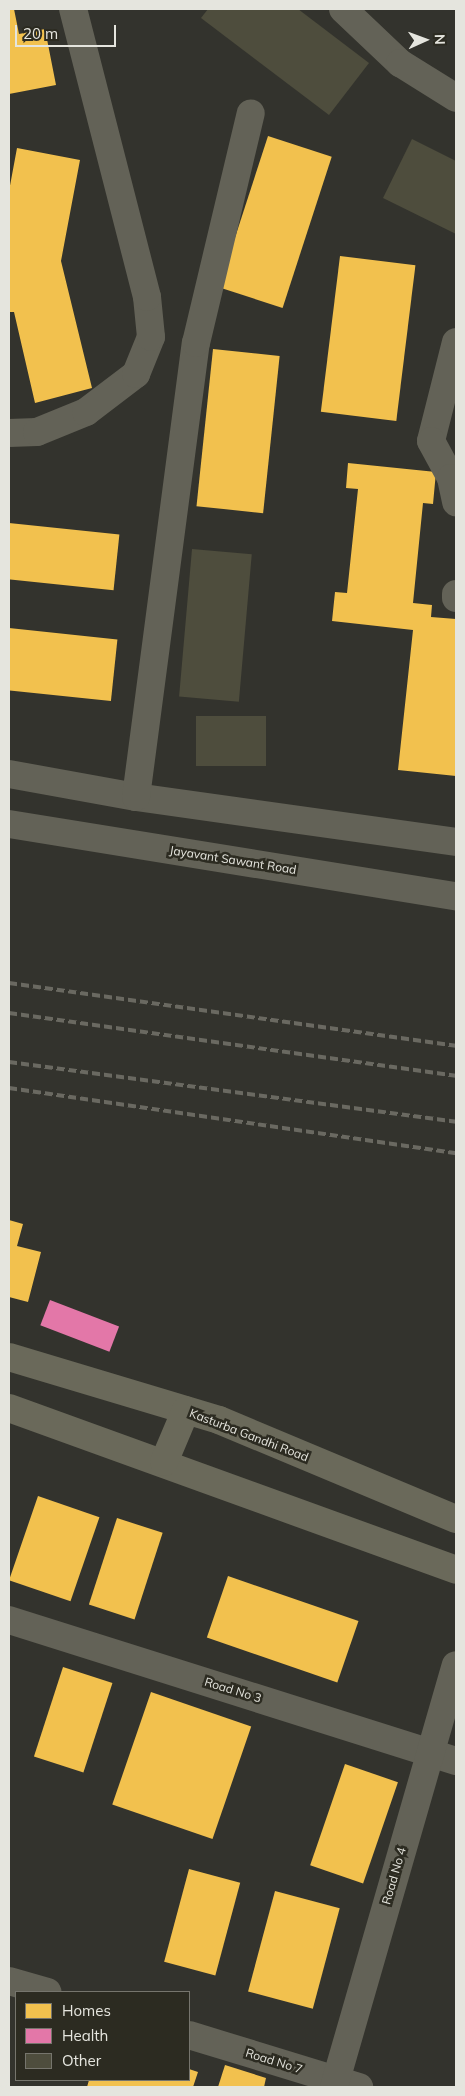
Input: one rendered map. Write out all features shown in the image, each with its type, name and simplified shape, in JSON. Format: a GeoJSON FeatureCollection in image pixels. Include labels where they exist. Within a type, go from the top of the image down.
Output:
{"type":"FeatureCollection","features":[{"type":"Feature","properties":{"kind":"main road","name":"Kasturba Gandhi Road"},"geometry":{"type":"LineString","coordinates":[[9,1357],[186,1410],[456,1519]]}},
{"type":"Feature","properties":{"kind":"main road"},"geometry":{"type":"LineString","coordinates":[[9,1408],[164,1462],[456,1570]]}},
{"type":"Feature","properties":{"kind":"main road"},"geometry":{"type":"LineString","coordinates":[[164,1462],[186,1410]]}},
{"type":"Feature","properties":{"kind":"street"},"geometry":{"type":"LineString","coordinates":[[9,433],[38,432],[86,412],[136,374],[151,336],[147,297],[73,9]]}},
{"type":"Feature","properties":{"kind":"street"},"geometry":{"type":"LineString","coordinates":[[343,9],[400,63],[456,98]]}},
{"type":"Feature","properties":{"kind":"street"},"geometry":{"type":"LineString","coordinates":[[136,797],[196,343],[251,113]]}},
{"type":"Feature","properties":{"kind":"street"},"geometry":{"type":"LineString","coordinates":[[456,342],[431,441],[451,478],[456,502]]}},
{"type":"Feature","properties":{"kind":"street"},"geometry":{"type":"LineString","coordinates":[[9,774],[136,797],[456,842]]}},
{"type":"Feature","properties":{"kind":"street","name":"Jayavant Sawant Road"},"geometry":{"type":"LineString","coordinates":[[9,824],[456,896]]}},
{"type":"Feature","properties":{"kind":"street","name":"Road No 3"},"geometry":{"type":"LineString","coordinates":[[9,1620],[456,1761]]}},
{"type":"Feature","properties":{"kind":"street","name":"Road No 4"},"geometry":{"type":"LineString","coordinates":[[343,2085],[429,1752],[456,1665]]}},
{"type":"Feature","properties":{"kind":"street"},"geometry":{"type":"LineString","coordinates":[[9,1981],[44,1991]]}},
{"type":"Feature","properties":{"kind":"street","name":"Road No 7"},"geometry":{"type":"LineString","coordinates":[[190,2036],[343,2085]]}},
{"type":"Feature","properties":{"kind":"building: Homes"},"geometry":{"type":"Polygon","coordinates":[[[9,9],[14,9],[19,34],[45,29],[56,85],[9,94],[9,9]]]}},
{"type":"Feature","properties":{"kind":"building: Homes"},"geometry":{"type":"Polygon","coordinates":[[[268,136],[332,157],[283,308],[219,287],[268,136]]]}},
{"type":"Feature","properties":{"kind":"building: Homes"},"geometry":{"type":"Polygon","coordinates":[[[17,148],[80,160],[61,261],[92,388],[35,403],[14,312],[9,312],[9,191],[17,148]]]}},
{"type":"Feature","properties":{"kind":"building: Homes"},"geometry":{"type":"Polygon","coordinates":[[[340,256],[415,265],[396,421],[321,412],[340,256]]]}},
{"type":"Feature","properties":{"kind":"building: Homes"},"geometry":{"type":"Polygon","coordinates":[[[213,349],[280,356],[263,513],[196,506],[213,349]]]}},
{"type":"Feature","properties":{"kind":"building: Homes"},"geometry":{"type":"Polygon","coordinates":[[[348,463],[436,472],[433,504],[423,503],[413,603],[432,605],[431,617],[456,619],[456,776],[398,770],[413,630],[332,621],[335,592],[347,593],[358,489],[346,488],[348,463]]]}},
{"type":"Feature","properties":{"kind":"building: Homes"},"geometry":{"type":"Polygon","coordinates":[[[9,523],[119,535],[114,590],[9,579],[9,523]]]}},
{"type":"Feature","properties":{"kind":"building: Homes"},"geometry":{"type":"Polygon","coordinates":[[[9,628],[117,639],[111,701],[9,690],[9,628]]]}},
{"type":"Feature","properties":{"kind":"building: Homes"},"geometry":{"type":"Polygon","coordinates":[[[9,1220],[23,1224],[17,1246],[41,1252],[28,1302],[9,1297],[9,1220]]]}},
{"type":"Feature","properties":{"kind":"building: Homes"},"geometry":{"type":"Polygon","coordinates":[[[38,1496],[99,1517],[70,1601],[9,1580],[38,1496]]]}},
{"type":"Feature","properties":{"kind":"building: Homes"},"geometry":{"type":"Polygon","coordinates":[[[117,1518],[163,1533],[135,1619],[89,1605],[117,1518]]]}},
{"type":"Feature","properties":{"kind":"building: Homes"},"geometry":{"type":"Polygon","coordinates":[[[228,1576],[358,1621],[337,1682],[207,1637],[228,1576]]]}},
{"type":"Feature","properties":{"kind":"building: Homes"},"geometry":{"type":"Polygon","coordinates":[[[63,1667],[112,1683],[83,1772],[34,1756],[63,1667]]]}},
{"type":"Feature","properties":{"kind":"building: Homes"},"geometry":{"type":"Polygon","coordinates":[[[151,1692],[251,1727],[212,1839],[112,1805],[151,1692]]]}},
{"type":"Feature","properties":{"kind":"building: Homes"},"geometry":{"type":"Polygon","coordinates":[[[345,1764],[398,1782],[363,1883],[310,1865],[345,1764]]]}},
{"type":"Feature","properties":{"kind":"building: Homes"},"geometry":{"type":"Polygon","coordinates":[[[189,1869],[240,1883],[215,1975],[164,1962],[189,1869]]]}},
{"type":"Feature","properties":{"kind":"building: Homes"},"geometry":{"type":"Polygon","coordinates":[[[275,1891],[340,1908],[313,2009],[248,1991],[275,1891]]]}},
{"type":"Feature","properties":{"kind":"building: Homes"},"geometry":{"type":"Polygon","coordinates":[[[225,2065],[266,2078],[264,2087],[218,2087],[225,2065]]]}},
{"type":"Feature","properties":{"kind":"building: Homes"},"geometry":{"type":"Polygon","coordinates":[[[190,2069],[198,2072],[193,2087],[87,2087],[89,2081],[190,2081],[190,2069]]]}},
{"type":"Feature","properties":{"kind":"building: Health"},"geometry":{"type":"Polygon","coordinates":[[[50,1300],[119,1327],[109,1352],[40,1325],[50,1300]]]}},
{"type":"Feature","properties":{"kind":"building: Other"},"geometry":{"type":"Polygon","coordinates":[[[208,9],[298,9],[369,63],[329,115],[201,18],[208,9]]]}},
{"type":"Feature","properties":{"kind":"building: Other"},"geometry":{"type":"Polygon","coordinates":[[[412,139],[456,161],[456,234],[383,198],[412,139]]]}},
{"type":"Feature","properties":{"kind":"building: Other"},"geometry":{"type":"Polygon","coordinates":[[[192,549],[252,554],[239,702],[179,696],[192,549]]]}},
{"type":"Feature","properties":{"kind":"building: Other"},"geometry":{"type":"Polygon","coordinates":[[[196,716],[266,716],[266,766],[196,766],[196,716]]]}},
{"type":"Feature","properties":{"kind":"railway"},"geometry":{"type":"LineString","coordinates":[[9,983],[456,1046]]}},
{"type":"Feature","properties":{"kind":"railway"},"geometry":{"type":"LineString","coordinates":[[9,1013],[456,1076]]}},
{"type":"Feature","properties":{"kind":"railway"},"geometry":{"type":"LineString","coordinates":[[9,1062],[456,1122]]}},
{"type":"Feature","properties":{"kind":"railway"},"geometry":{"type":"LineString","coordinates":[[9,1088],[456,1153]]}}]}
